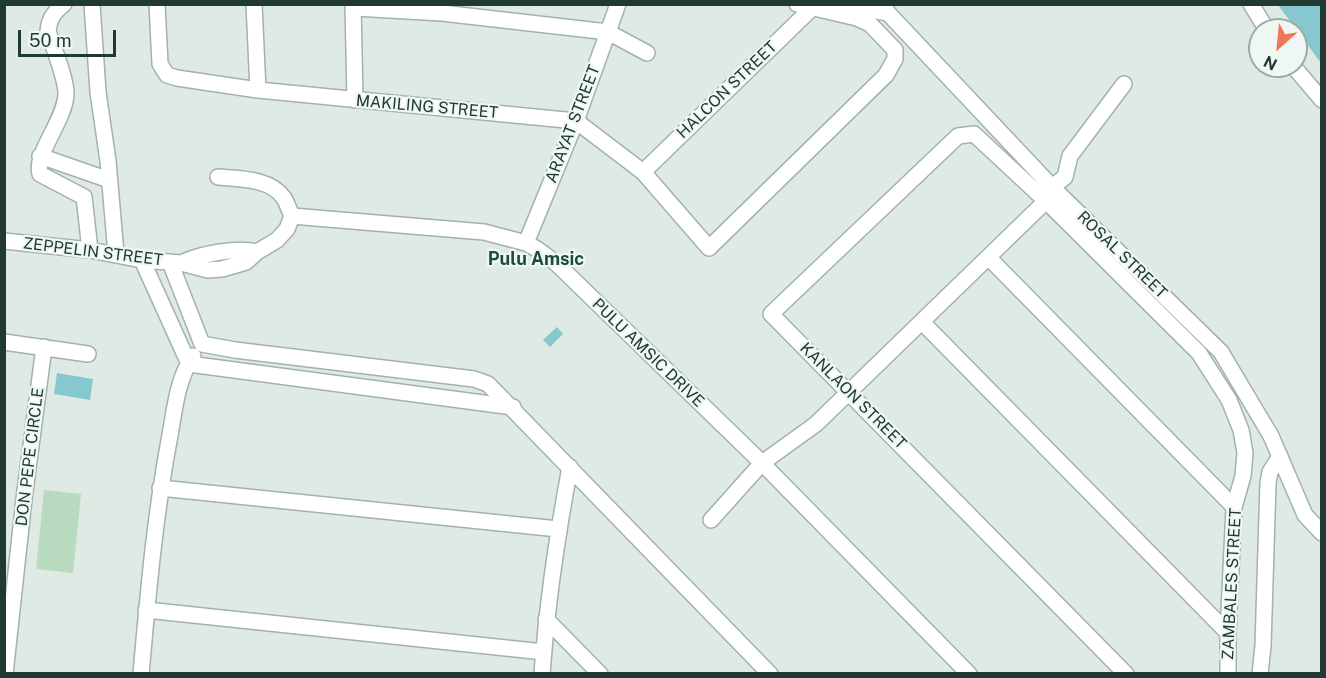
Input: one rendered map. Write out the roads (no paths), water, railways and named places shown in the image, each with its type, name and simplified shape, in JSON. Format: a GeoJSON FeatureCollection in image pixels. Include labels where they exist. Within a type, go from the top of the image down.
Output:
{"type":"FeatureCollection","features":[{"type":"Feature","properties":{"kind":"street"},"geometry":{"type":"LineString","coordinates":[[64,4],[54,13],[49,22],[48,31],[67,92],[61,118],[40,156],[38,167],[40,174],[84,197],[90,250]]}},
{"type":"Feature","properties":{"kind":"street"},"geometry":{"type":"LineString","coordinates":[[92,4],[98,92],[116,254]]}},
{"type":"Feature","properties":{"kind":"street","name":"MAKILING STREET"},"geometry":{"type":"LineString","coordinates":[[157,4],[160,64],[167,75],[177,78],[258,90],[576,121]]}},
{"type":"Feature","properties":{"kind":"street"},"geometry":{"type":"LineString","coordinates":[[254,4],[258,90]]}},
{"type":"Feature","properties":{"kind":"street","name":"ARAYAT STREET"},"geometry":{"type":"LineString","coordinates":[[526,243],[576,121],[618,4]]}},
{"type":"Feature","properties":{"kind":"street"},"geometry":{"type":"LineString","coordinates":[[839,4],[886,9]]}},
{"type":"Feature","properties":{"kind":"street"},"geometry":{"type":"LineString","coordinates":[[1251,4],[1260,18]]}},
{"type":"Feature","properties":{"kind":"street"},"geometry":{"type":"LineString","coordinates":[[355,100],[353,6],[442,9],[608,33],[647,53]]}},
{"type":"Feature","properties":{"kind":"street"},"geometry":{"type":"LineString","coordinates":[[576,121],[643,172],[709,248],[886,75],[895,59],[895,50],[870,24],[842,14],[804,7]]}},
{"type":"Feature","properties":{"kind":"street","name":"HALCON STREET"},"geometry":{"type":"LineString","coordinates":[[643,172],[804,7]]}},
{"type":"Feature","properties":{"kind":"street","name":"ROSAL STREET"},"geometry":{"type":"LineString","coordinates":[[886,9],[1049,194],[1221,352],[1271,436],[1305,515],[1322,533]]}},
{"type":"Feature","properties":{"kind":"street"},"geometry":{"type":"LineString","coordinates":[[1303,78],[1322,100]]}},
{"type":"Feature","properties":{"kind":"street"},"geometry":{"type":"LineString","coordinates":[[711,520],[762,463],[816,424],[989,258],[1065,177],[1070,156],[1124,84]]}},
{"type":"Feature","properties":{"kind":"street","name":"ZAMBALES STREET"},"geometry":{"type":"LineString","coordinates":[[974,134],[1049,194],[1199,353],[1228,400],[1241,430],[1245,453],[1243,476],[1234,507],[1228,674]]}},
{"type":"Feature","properties":{"kind":"street","name":"KANLAON STREET"},"geometry":{"type":"LineString","coordinates":[[974,134],[958,136],[771,314],[1126,674]]}},
{"type":"Feature","properties":{"kind":"street"},"geometry":{"type":"LineString","coordinates":[[40,156],[109,180]]}},
{"type":"Feature","properties":{"kind":"street"},"geometry":{"type":"LineString","coordinates":[[218,177],[269,184],[284,198],[292,216]]}},
{"type":"Feature","properties":{"kind":"street","name":"PULU AMSIC DRIVE"},"geometry":{"type":"LineString","coordinates":[[292,216],[484,232],[526,243],[537,249],[556,263],[762,463],[969,674]]}},
{"type":"Feature","properties":{"kind":"street","name":"ZEPPELIN STREET"},"geometry":{"type":"LineString","coordinates":[[4,241],[90,250],[142,260],[176,262],[208,270],[222,270],[246,262],[277,240],[287,229],[292,216]]}},
{"type":"Feature","properties":{"kind":"street"},"geometry":{"type":"LineString","coordinates":[[989,258],[1234,507]]}},
{"type":"Feature","properties":{"kind":"street"},"geometry":{"type":"LineString","coordinates":[[142,260],[189,364]]}},
{"type":"Feature","properties":{"kind":"street"},"geometry":{"type":"LineString","coordinates":[[176,262],[190,313],[202,344]]}},
{"type":"Feature","properties":{"kind":"street"},"geometry":{"type":"LineString","coordinates":[[171,324],[190,313]]}},
{"type":"Feature","properties":{"kind":"street"},"geometry":{"type":"LineString","coordinates":[[922,322],[1228,633]]}},
{"type":"Feature","properties":{"kind":"street"},"geometry":{"type":"LineString","coordinates":[[4,342],[88,354]]}},
{"type":"Feature","properties":{"kind":"street"},"geometry":{"type":"LineString","coordinates":[[141,674],[160,488],[181,379],[202,344]]}},
{"type":"Feature","properties":{"kind":"street"},"geometry":{"type":"LineString","coordinates":[[202,344],[474,379],[488,384],[513,407],[770,674]]}},
{"type":"Feature","properties":{"kind":"street","name":"DON PEPE CIRCLE"},"geometry":{"type":"LineString","coordinates":[[5,674],[24,499],[44,347]]}},
{"type":"Feature","properties":{"kind":"street"},"geometry":{"type":"LineString","coordinates":[[189,364],[513,407]]}},
{"type":"Feature","properties":{"kind":"street"},"geometry":{"type":"LineString","coordinates":[[1260,674],[1268,483],[1270,472],[1280,456]]}},
{"type":"Feature","properties":{"kind":"street"},"geometry":{"type":"LineString","coordinates":[[542,674],[546,619],[558,529],[570,467]]}},
{"type":"Feature","properties":{"kind":"street"},"geometry":{"type":"LineString","coordinates":[[160,488],[558,529]]}},
{"type":"Feature","properties":{"kind":"street"},"geometry":{"type":"LineString","coordinates":[[146,610],[544,652]]}},
{"type":"Feature","properties":{"kind":"street"},"geometry":{"type":"LineString","coordinates":[[546,619],[600,674]]}},
{"type":"Feature","properties":{"kind":"water"},"geometry":{"type":"Polygon","coordinates":[[[1278,5],[1321,5],[1321,63],[1308,45],[1308,18],[1288,18],[1278,5]]]}},
{"type":"Feature","properties":{"kind":"water"},"geometry":{"type":"Polygon","coordinates":[[[557,327],[563,334],[550,347],[543,340],[557,327]]]}},
{"type":"Feature","properties":{"kind":"water"},"geometry":{"type":"Polygon","coordinates":[[[57,373],[93,379],[90,400],[54,394],[57,373]]]}},
{"type":"Feature","properties":{"kind":"district","name":"Pulu Amsic"},"geometry":{"type":"Point","coordinates":[536,259]}}]}
